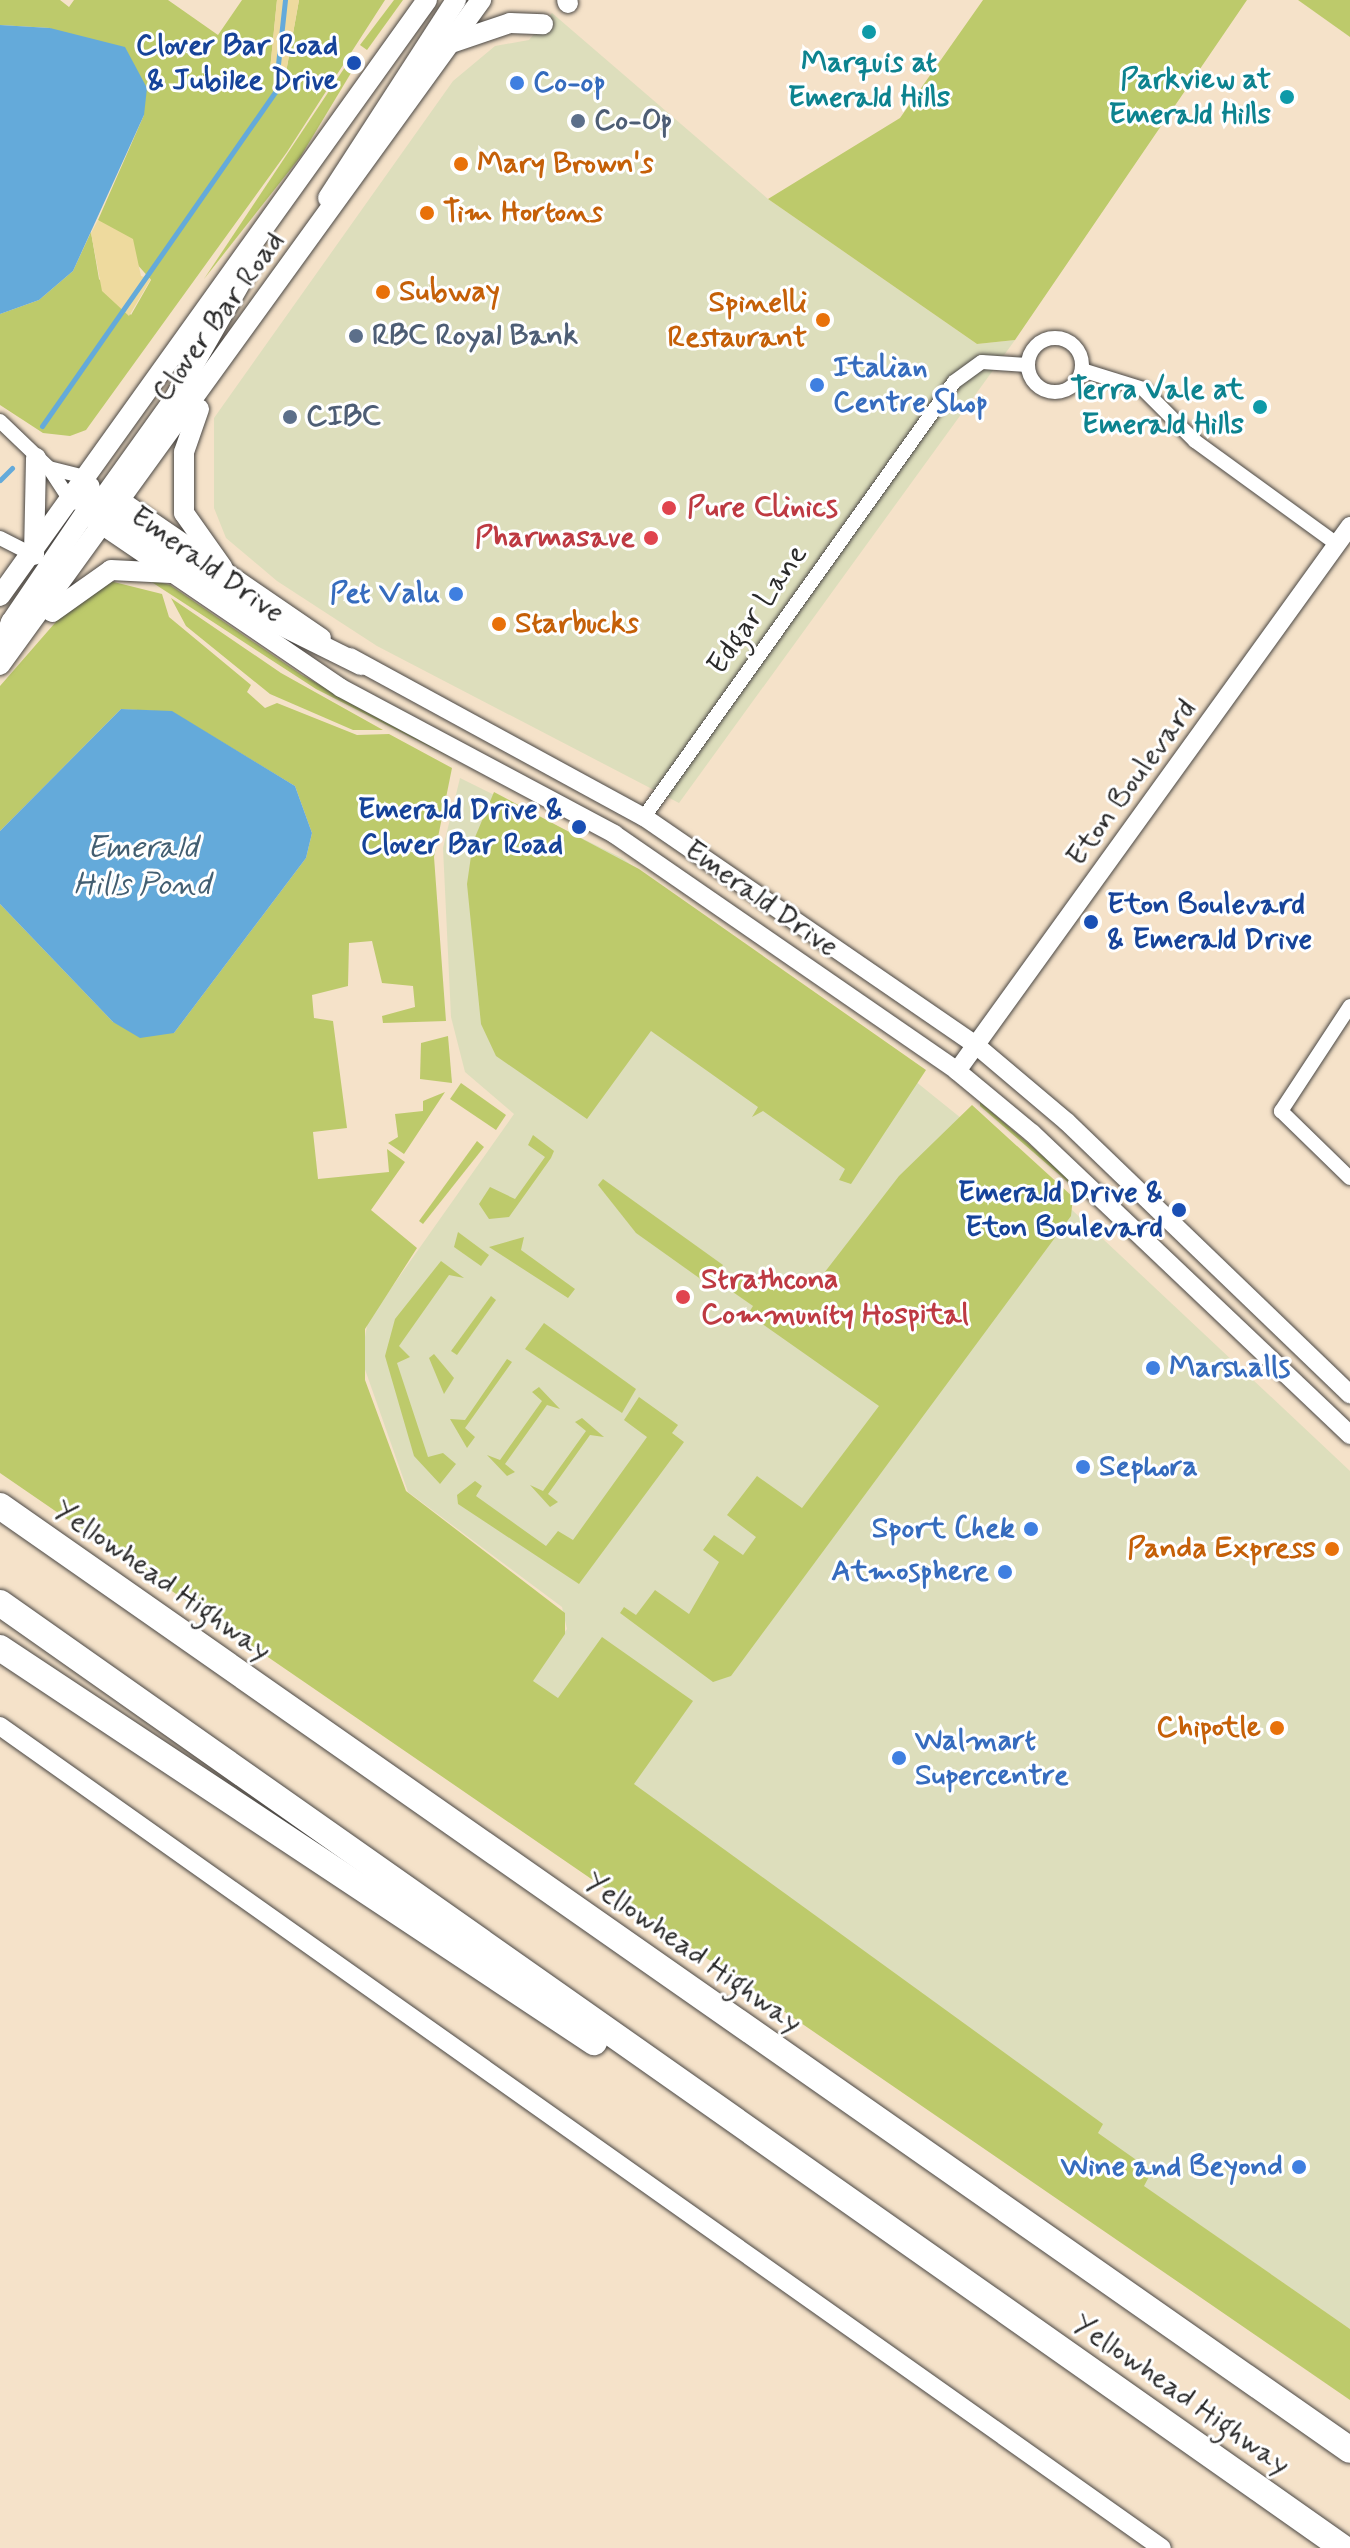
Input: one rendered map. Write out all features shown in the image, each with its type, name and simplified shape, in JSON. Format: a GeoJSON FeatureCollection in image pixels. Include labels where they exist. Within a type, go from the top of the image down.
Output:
{"type":"FeatureCollection","features":[{"type":"Feature","properties":{"kind":"highway","name":"Yellowhead Highway"},"geometry":{"type":"LineString","coordinates":[[0,1506],[1350,2450]]}},
{"type":"Feature","properties":{"kind":"highway","name":"Yellowhead Highway"},"geometry":{"type":"LineString","coordinates":[[0,1603],[1343,2548]]}},
{"type":"Feature","properties":{"kind":"highway"},"geometry":{"type":"LineString","coordinates":[[0,1648],[667,2091],[807,2170]]}},
{"type":"Feature","properties":{"kind":"main road","name":"Clover Bar Road"},"geometry":{"type":"LineString","coordinates":[[99,507],[89,478],[427,0]]}},
{"type":"Feature","properties":{"kind":"main road"},"geometry":{"type":"LineString","coordinates":[[289,273],[354,151],[456,0]]}},
{"type":"Feature","properties":{"kind":"main road","name":"Clover Bar Road"},"geometry":{"type":"LineString","coordinates":[[0,666],[99,507],[213,375],[289,273],[481,0]]}},
{"type":"Feature","properties":{"kind":"main road"},"geometry":{"type":"LineString","coordinates":[[451,43],[510,23],[543,24]]}},
{"type":"Feature","properties":{"kind":"main road"},"geometry":{"type":"LineString","coordinates":[[0,652],[11,622],[99,507],[232,304],[279,208]]}},
{"type":"Feature","properties":{"kind":"main road"},"geometry":{"type":"LineString","coordinates":[[213,375],[190,428],[180,484],[189,528],[223,568]]}},
{"type":"Feature","properties":{"kind":"main road"},"geometry":{"type":"LineString","coordinates":[[34,555],[42,463]]}},
{"type":"Feature","properties":{"kind":"main road","name":"Clover Bar Road"},"geometry":{"type":"LineString","coordinates":[[0,596],[34,555],[99,507]]}},
{"type":"Feature","properties":{"kind":"main road"},"geometry":{"type":"LineString","coordinates":[[99,507],[250,610],[361,665]]}},
{"type":"Feature","properties":{"kind":"main road"},"geometry":{"type":"LineString","coordinates":[[0,666],[86,581],[126,568],[171,573]]}},
{"type":"Feature","properties":{"kind":"street"},"geometry":{"type":"LineString","coordinates":[[1057,338],[1073,345],[1082,370],[1073,386],[1057,393],[1039,388],[1027,365],[1040,342],[1057,338]]}},
{"type":"Feature","properties":{"kind":"street","name":"Edgar Lane"},"geometry":{"type":"LineString","coordinates":[[644,817],[954,382],[982,362],[1027,365]]}},
{"type":"Feature","properties":{"kind":"street"},"geometry":{"type":"LineString","coordinates":[[1082,370],[1143,389],[1195,441],[1337,544]]}},
{"type":"Feature","properties":{"kind":"street"},"geometry":{"type":"LineString","coordinates":[[2,428],[99,507]]}},
{"type":"Feature","properties":{"kind":"street"},"geometry":{"type":"LineString","coordinates":[[42,463],[89,478]]}},
{"type":"Feature","properties":{"kind":"street","name":"Emerald Drive"},"geometry":{"type":"LineString","coordinates":[[89,478],[99,507],[171,573],[341,688],[614,834],[957,1071],[1032,1133],[1350,1435]]}},
{"type":"Feature","properties":{"kind":"street","name":"Emerald Drive"},"geometry":{"type":"LineString","coordinates":[[99,507],[223,568],[361,665],[644,817],[977,1046],[1067,1122],[1350,1394]]}},
{"type":"Feature","properties":{"kind":"street","name":"Eton Boulevard"},"geometry":{"type":"LineString","coordinates":[[957,1071],[1350,526]]}},
{"type":"Feature","properties":{"kind":"street"},"geometry":{"type":"LineString","coordinates":[[0,538],[34,555]]}},
{"type":"Feature","properties":{"kind":"street"},"geometry":{"type":"LineString","coordinates":[[1350,1006],[1281,1111],[1350,1178]]}},
{"type":"Feature","properties":{"kind":"street"},"geometry":{"type":"LineString","coordinates":[[0,1726],[1162,2548]]}},
{"type":"Feature","properties":{"kind":"shaded area"},"geometry":{"type":"Polygon","coordinates":[[[552,13],[768,199],[977,344],[1015,340],[679,803],[377,646],[277,581],[226,538],[214,508],[214,418],[453,81],[495,46],[529,40],[552,13]]]}},
{"type":"Feature","properties":{"kind":"shaded area"},"geometry":{"type":"Polygon","coordinates":[[[460,778],[622,858],[915,1081],[1054,1193],[1350,1471],[1350,2329],[1130,2177],[513,1704],[567,1629],[562,1607],[408,1492],[361,1358],[368,1321],[514,1114],[465,1072],[451,1017],[443,848],[460,778]]]}},
{"type":"Feature","properties":{"kind":"green space"},"geometry":{"type":"Polygon","coordinates":[[[0,0],[60,0],[69,7],[74,0],[168,0],[218,35],[242,0],[277,0],[270,70],[285,78],[299,0],[385,0],[287,152],[86,430],[70,436],[43,433],[0,405],[0,314],[39,300],[73,271],[91,232],[99,279],[131,315],[151,280],[98,220],[144,115],[50,28],[0,25],[0,0]]]}},
{"type":"Feature","properties":{"kind":"green space"},"geometry":{"type":"Polygon","coordinates":[[[394,0],[403,0],[367,50],[360,45],[394,0]]]}},
{"type":"Feature","properties":{"kind":"green space"},"geometry":{"type":"Polygon","coordinates":[[[983,0],[1247,0],[1015,340],[977,344],[768,199],[900,118],[983,0]]]}},
{"type":"Feature","properties":{"kind":"green space"},"geometry":{"type":"Polygon","coordinates":[[[1298,0],[1350,0],[1350,37],[1298,0]]]}},
{"type":"Feature","properties":{"kind":"green space"},"geometry":{"type":"Polygon","coordinates":[[[353,55],[357,63],[301,156],[204,279],[353,55]]]}},
{"type":"Feature","properties":{"kind":"green space"},"geometry":{"type":"Polygon","coordinates":[[[147,579],[170,585],[302,675],[454,759],[316,689],[147,579]]]}},
{"type":"Feature","properties":{"kind":"green space"},"geometry":{"type":"Polygon","coordinates":[[[110,581],[162,594],[169,617],[251,685],[247,692],[265,708],[277,703],[357,735],[389,734],[452,768],[434,857],[446,1021],[383,1023],[382,1016],[415,1007],[413,986],[382,983],[372,941],[349,943],[348,986],[312,995],[314,1018],[333,1021],[347,1128],[313,1132],[318,1179],[389,1172],[387,1149],[405,1162],[371,1210],[417,1248],[365,1329],[365,1380],[406,1491],[565,1613],[565,1634],[533,1681],[558,1698],[602,1637],[693,1701],[634,1784],[1103,2124],[1098,2133],[1152,2171],[1144,2186],[1350,2329],[1350,2400],[0,1473],[0,904],[113,1022],[174,1033],[306,858],[312,833],[295,786],[172,712],[121,709],[0,831],[0,686],[61,616],[110,581]]]}},
{"type":"Feature","properties":{"kind":"green space"},"geometry":{"type":"Polygon","coordinates":[[[171,598],[281,673],[383,730],[353,730],[270,694],[186,626],[171,598]]]}},
{"type":"Feature","properties":{"kind":"green space"},"geometry":{"type":"Polygon","coordinates":[[[494,792],[639,869],[926,1070],[851,1184],[839,1180],[845,1169],[763,1111],[752,1117],[758,1107],[651,1031],[587,1119],[496,1056],[481,1024],[467,884],[473,842],[494,792]]]}},
{"type":"Feature","properties":{"kind":"green space"},"geometry":{"type":"Polygon","coordinates":[[[448,1036],[452,1083],[420,1079],[421,1043],[448,1036]]]}},
{"type":"Feature","properties":{"kind":"green space"},"geometry":{"type":"Polygon","coordinates":[[[461,1083],[506,1115],[496,1130],[450,1099],[461,1083]]]}},
{"type":"Feature","properties":{"kind":"green space"},"geometry":{"type":"Polygon","coordinates":[[[445,1092],[404,1154],[388,1143],[398,1137],[395,1114],[423,1111],[423,1101],[445,1092]]]}},
{"type":"Feature","properties":{"kind":"green space"},"geometry":{"type":"Polygon","coordinates":[[[980,1102],[1066,1176],[1070,1184],[980,1106],[980,1102]]]}},
{"type":"Feature","properties":{"kind":"green space"},"geometry":{"type":"Polygon","coordinates":[[[972,1105],[1073,1197],[1071,1216],[731,1676],[713,1682],[620,1613],[624,1607],[636,1615],[655,1590],[689,1614],[719,1562],[703,1550],[714,1535],[743,1555],[756,1537],[727,1515],[757,1476],[802,1508],[879,1406],[748,1314],[753,1306],[730,1290],[739,1277],[787,1289],[821,1277],[899,1176],[972,1105]]]}},
{"type":"Feature","properties":{"kind":"green space"},"geometry":{"type":"Polygon","coordinates":[[[533,1135],[554,1151],[551,1158],[509,1217],[489,1219],[479,1204],[490,1187],[515,1199],[545,1157],[528,1145],[533,1135]]]}},
{"type":"Feature","properties":{"kind":"green space"},"geometry":{"type":"Polygon","coordinates":[[[477,1141],[484,1147],[423,1224],[419,1221],[477,1141]]]}},
{"type":"Feature","properties":{"kind":"green space"},"geometry":{"type":"Polygon","coordinates":[[[603,1179],[723,1265],[709,1285],[636,1233],[598,1185],[603,1179]]]}},
{"type":"Feature","properties":{"kind":"green space"},"geometry":{"type":"Polygon","coordinates":[[[458,1232],[489,1255],[481,1266],[454,1247],[458,1232]]]}},
{"type":"Feature","properties":{"kind":"green space"},"geometry":{"type":"Polygon","coordinates":[[[524,1237],[521,1250],[575,1289],[568,1298],[489,1247],[524,1237]]]}},
{"type":"Feature","properties":{"kind":"green space"},"geometry":{"type":"Polygon","coordinates":[[[441,1261],[464,1278],[449,1275],[399,1346],[410,1357],[397,1363],[428,1457],[443,1453],[456,1464],[440,1484],[414,1456],[385,1356],[395,1319],[441,1261]]]}},
{"type":"Feature","properties":{"kind":"green space"},"geometry":{"type":"Polygon","coordinates":[[[491,1296],[496,1300],[457,1355],[451,1351],[491,1296]]]}},
{"type":"Feature","properties":{"kind":"green space"},"geometry":{"type":"Polygon","coordinates":[[[544,1323],[636,1389],[622,1413],[525,1349],[544,1323]]]}},
{"type":"Feature","properties":{"kind":"green space"},"geometry":{"type":"Polygon","coordinates":[[[434,1354],[454,1378],[444,1394],[429,1358],[434,1354]]]}},
{"type":"Feature","properties":{"kind":"green space"},"geometry":{"type":"Polygon","coordinates":[[[507,1359],[512,1362],[465,1428],[475,1437],[467,1448],[450,1419],[465,1420],[507,1359]]]}},
{"type":"Feature","properties":{"kind":"green space"},"geometry":{"type":"Polygon","coordinates":[[[539,1387],[560,1409],[547,1405],[505,1464],[515,1472],[507,1476],[487,1455],[500,1460],[542,1401],[532,1392],[539,1387]]]}},
{"type":"Feature","properties":{"kind":"green space"},"geometry":{"type":"Polygon","coordinates":[[[639,1397],[678,1425],[672,1433],[684,1442],[579,1584],[458,1504],[457,1495],[475,1481],[482,1486],[476,1496],[546,1546],[558,1531],[573,1540],[647,1437],[624,1420],[639,1397]]]}},
{"type":"Feature","properties":{"kind":"green space"},"geometry":{"type":"Polygon","coordinates":[[[582,1418],[604,1437],[590,1435],[548,1494],[558,1502],[550,1507],[530,1485],[543,1491],[586,1431],[575,1422],[582,1418]]]}},
{"type":"Feature","properties":{"kind":"sand"},"geometry":{"type":"Polygon","coordinates":[[[277,0],[299,0],[285,78],[270,70],[277,0]]]}},
{"type":"Feature","properties":{"kind":"sand"},"geometry":{"type":"Polygon","coordinates":[[[98,220],[133,239],[141,276],[151,279],[129,316],[102,291],[91,233],[98,220]]]}},
{"type":"Feature","properties":{"kind":"water"},"geometry":{"type":"Polygon","coordinates":[[[0,25],[50,28],[125,47],[147,88],[144,115],[73,271],[39,300],[0,314],[0,25]]]}},
{"type":"Feature","properties":{"kind":"water","name":"Emerald Hills Pond"},"geometry":{"type":"Polygon","coordinates":[[[121,709],[172,711],[295,786],[312,833],[306,858],[174,1033],[140,1038],[113,1022],[0,904],[0,831],[121,709]]]}},
{"type":"Feature","properties":{"kind":"waterway"},"geometry":{"type":"LineString","coordinates":[[42,426],[275,92],[285,0]]}},
{"type":"Feature","properties":{"kind":"waterway"},"geometry":{"type":"LineString","coordinates":[[0,480],[12,468]]}},
{"type":"Feature","properties":{"kind":"place","name":"Marquis at Emerald Hills"},"geometry":{"type":"Point","coordinates":[869,32]}},
{"type":"Feature","properties":{"kind":"place","name":"Clover Bar Road & Jubilee Drive"},"geometry":{"type":"Point","coordinates":[354,63]}},
{"type":"Feature","properties":{"kind":"place","name":"Co-op"},"geometry":{"type":"Point","coordinates":[517,83]}},
{"type":"Feature","properties":{"kind":"place","name":"Parkview at Emerald Hills"},"geometry":{"type":"Point","coordinates":[1287,97]}},
{"type":"Feature","properties":{"kind":"place","name":"Co-Op"},"geometry":{"type":"Point","coordinates":[578,121]}},
{"type":"Feature","properties":{"kind":"place","name":"Mary Brown's"},"geometry":{"type":"Point","coordinates":[461,164]}},
{"type":"Feature","properties":{"kind":"place","name":"Tim Hortons"},"geometry":{"type":"Point","coordinates":[427,213]}},
{"type":"Feature","properties":{"kind":"place","name":"Subway"},"geometry":{"type":"Point","coordinates":[383,292]}},
{"type":"Feature","properties":{"kind":"place","name":"Spinelli Restaurant"},"geometry":{"type":"Point","coordinates":[823,320]}},
{"type":"Feature","properties":{"kind":"place","name":"RBC Royal Bank"},"geometry":{"type":"Point","coordinates":[356,336]}},
{"type":"Feature","properties":{"kind":"place","name":"Italian Centre Shop"},"geometry":{"type":"Point","coordinates":[817,385]}},
{"type":"Feature","properties":{"kind":"place","name":"Terra Vale at Emerald Hills"},"geometry":{"type":"Point","coordinates":[1260,407]}},
{"type":"Feature","properties":{"kind":"place","name":"CIBC"},"geometry":{"type":"Point","coordinates":[290,417]}},
{"type":"Feature","properties":{"kind":"place","name":"Pure Clinics"},"geometry":{"type":"Point","coordinates":[669,508]}},
{"type":"Feature","properties":{"kind":"place","name":"Pharmasave"},"geometry":{"type":"Point","coordinates":[651,538]}},
{"type":"Feature","properties":{"kind":"place","name":"Pet Valu"},"geometry":{"type":"Point","coordinates":[456,594]}},
{"type":"Feature","properties":{"kind":"place","name":"Starbucks"},"geometry":{"type":"Point","coordinates":[499,624]}},
{"type":"Feature","properties":{"kind":"place","name":"Emerald Drive & Clover Bar Road"},"geometry":{"type":"Point","coordinates":[579,827]}},
{"type":"Feature","properties":{"kind":"place","name":"Eton Boulevard & Emerald Drive"},"geometry":{"type":"Point","coordinates":[1091,922]}},
{"type":"Feature","properties":{"kind":"place","name":"Emerald Drive & Eton Boulevard"},"geometry":{"type":"Point","coordinates":[1179,1210]}},
{"type":"Feature","properties":{"kind":"place","name":"Strathcona Community Hospital"},"geometry":{"type":"Point","coordinates":[683,1297]}},
{"type":"Feature","properties":{"kind":"place","name":"Marshalls"},"geometry":{"type":"Point","coordinates":[1153,1368]}},
{"type":"Feature","properties":{"kind":"place","name":"Sephora"},"geometry":{"type":"Point","coordinates":[1083,1467]}},
{"type":"Feature","properties":{"kind":"place","name":"Sport Chek"},"geometry":{"type":"Point","coordinates":[1031,1529]}},
{"type":"Feature","properties":{"kind":"place","name":"Panda Express"},"geometry":{"type":"Point","coordinates":[1332,1549]}},
{"type":"Feature","properties":{"kind":"place","name":"Atmosphere"},"geometry":{"type":"Point","coordinates":[1005,1572]}},
{"type":"Feature","properties":{"kind":"place","name":"Chipotle"},"geometry":{"type":"Point","coordinates":[1277,1728]}},
{"type":"Feature","properties":{"kind":"place","name":"Walmart Supercentre"},"geometry":{"type":"Point","coordinates":[899,1758]}},
{"type":"Feature","properties":{"kind":"place","name":"Wine and Beyond"},"geometry":{"type":"Point","coordinates":[1299,2167]}}]}
